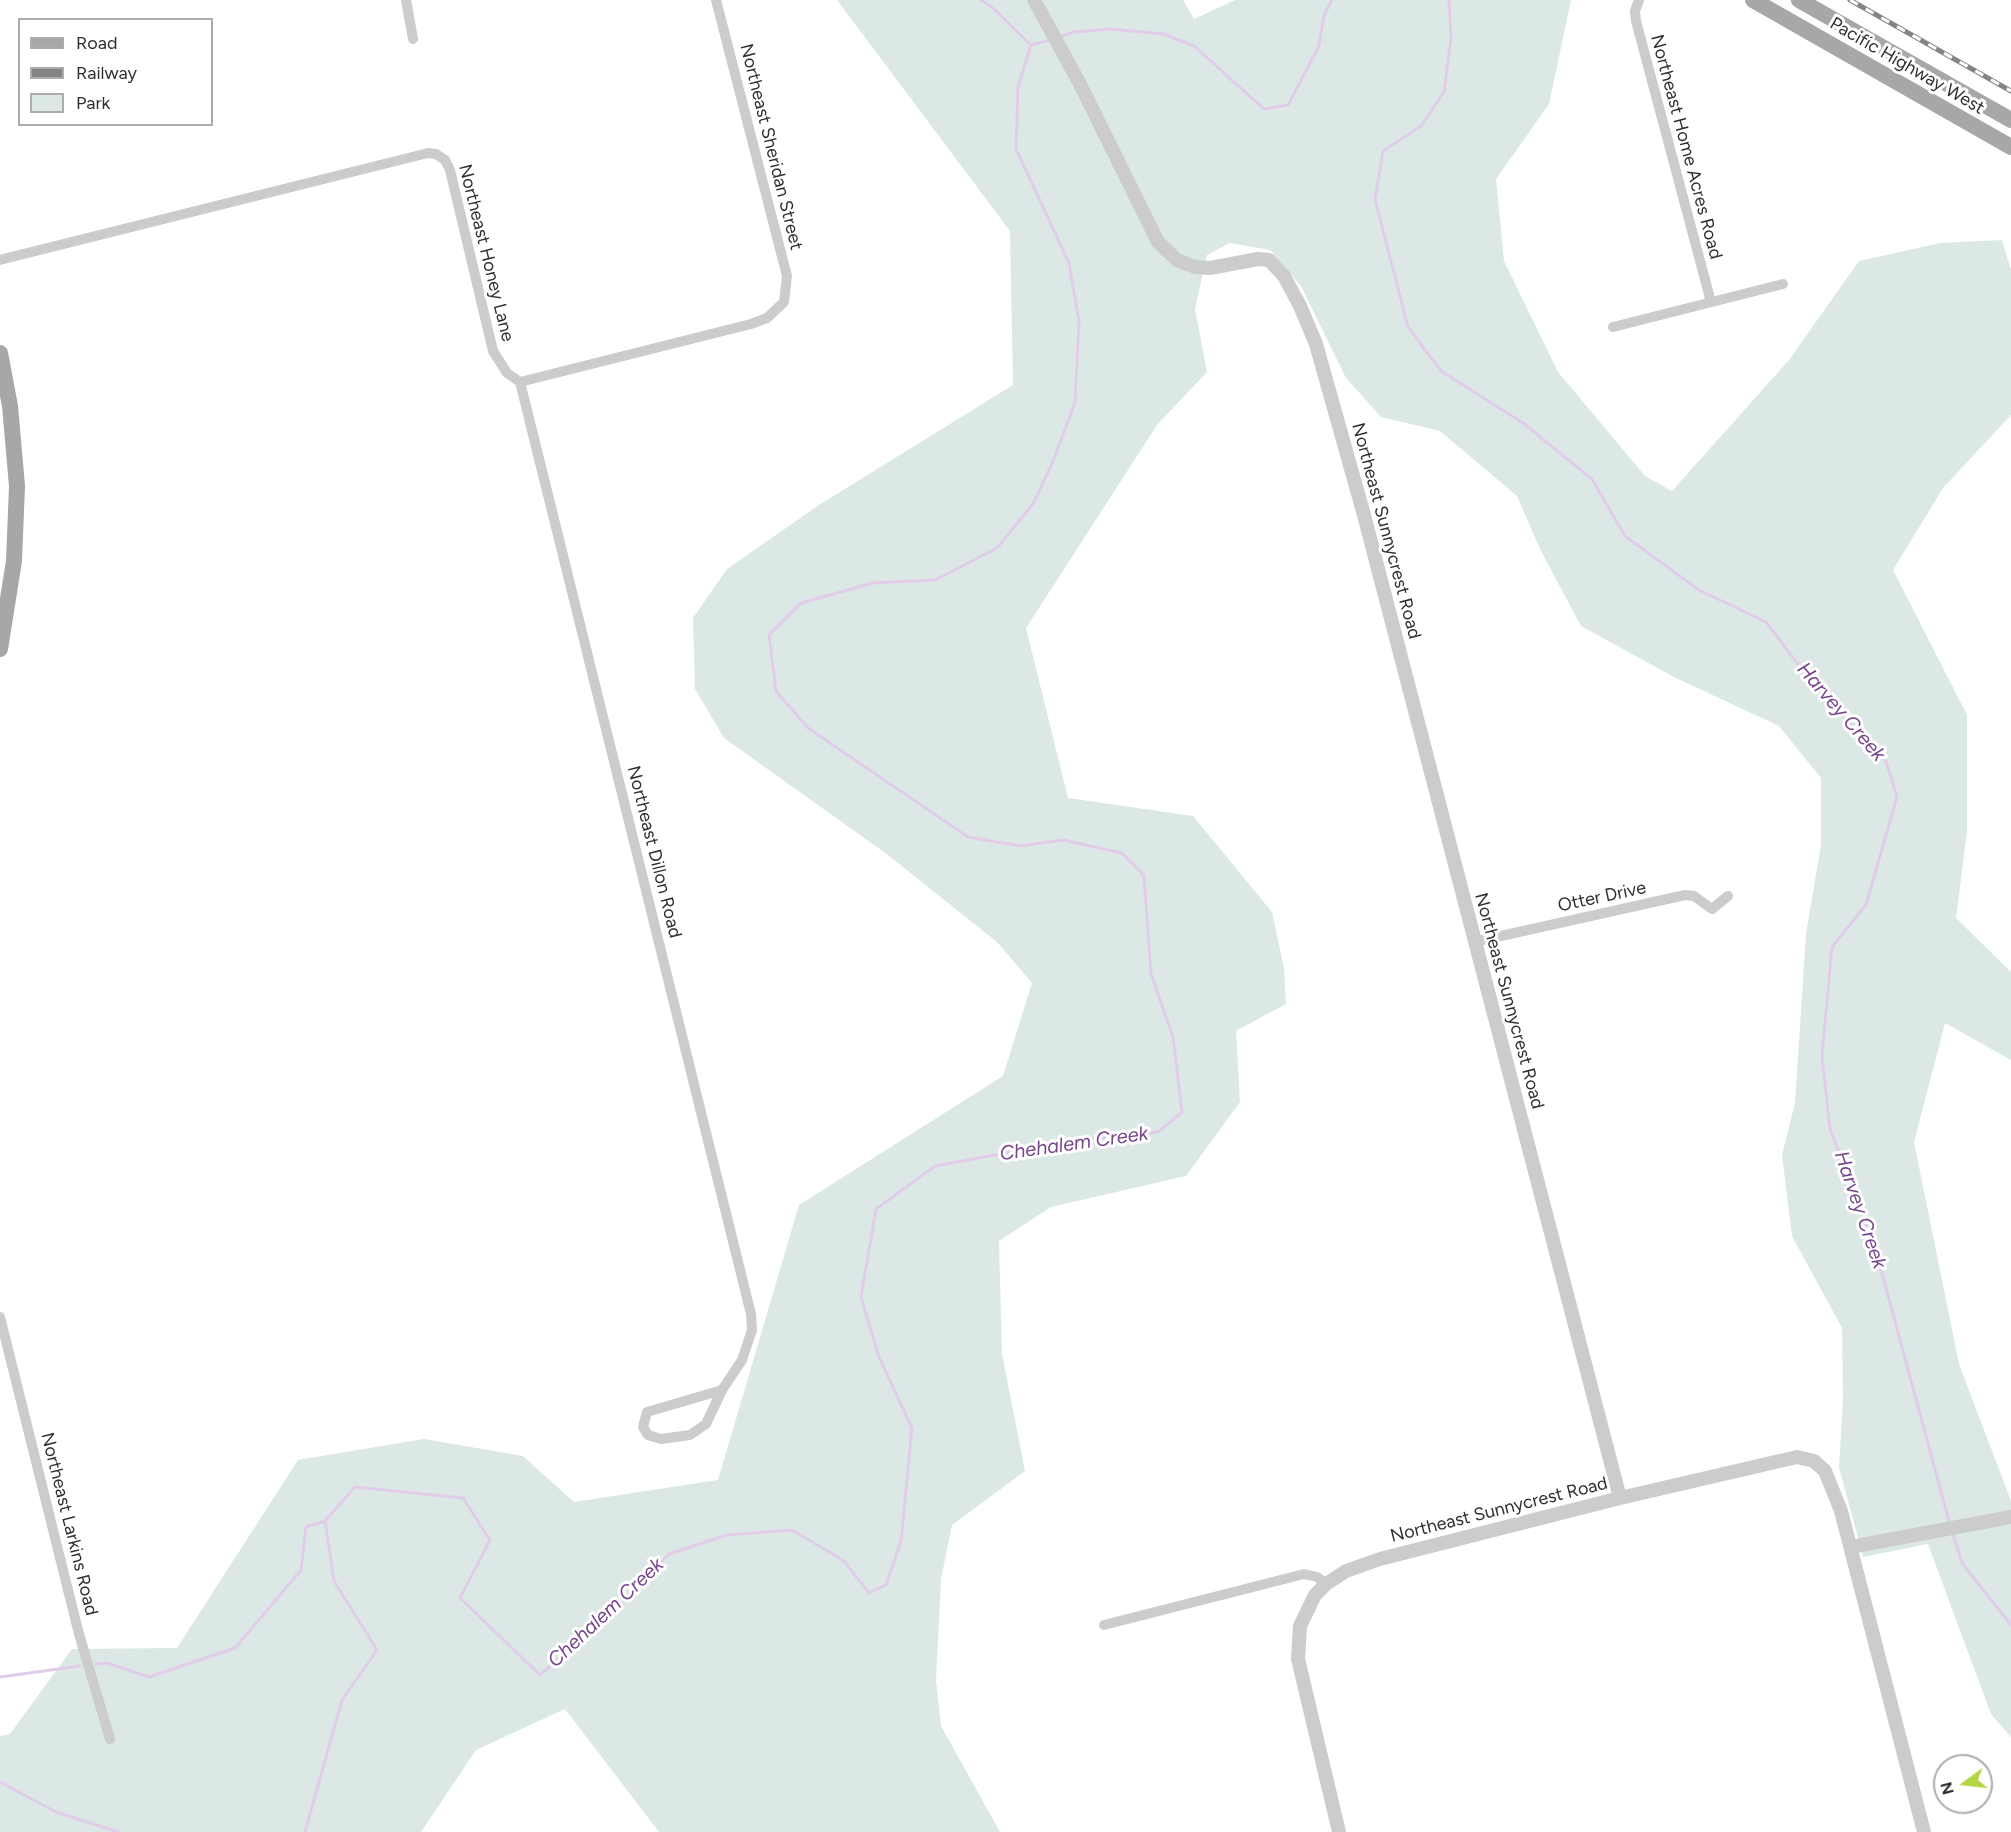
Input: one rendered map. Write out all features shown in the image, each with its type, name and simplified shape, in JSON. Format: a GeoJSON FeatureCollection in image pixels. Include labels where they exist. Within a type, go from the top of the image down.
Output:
{"type":"FeatureCollection","features":[{"type":"Feature","properties":{"kind":"main road","name":"Pacific Highway West"},"geometry":{"type":"LineString","coordinates":[[1753,0],[2011,147]]}},
{"type":"Feature","properties":{"kind":"main road","name":"Pacific Highway West"},"geometry":{"type":"LineString","coordinates":[[1799,0],[2011,120]]}},
{"type":"Feature","properties":{"kind":"main road"},"geometry":{"type":"LineString","coordinates":[[0,353],[10,406],[16,486],[14,561],[0,649]]}},
{"type":"Feature","properties":{"kind":"street"},"geometry":{"type":"LineString","coordinates":[[406,0],[413,39]]}},
{"type":"Feature","properties":{"kind":"street","name":"Northeast Sheridan Street"},"geometry":{"type":"LineString","coordinates":[[520,382],[751,324],[772,315],[784,302],[787,276],[716,0]]}},
{"type":"Feature","properties":{"kind":"street","name":"Northeast Sunnycrest Road"},"geometry":{"type":"LineString","coordinates":[[1034,0],[1080,84],[1150,227],[1168,253],[1177,260],[1195,267],[1210,268],[1258,259],[1269,260],[1284,276],[1300,306],[1330,389],[1620,1498],[1359,1565],[1326,1584],[1315,1595],[1300,1626],[1298,1659],[1339,1832]]}},
{"type":"Feature","properties":{"kind":"street","name":"Northeast Home Acres Road"},"geometry":{"type":"LineString","coordinates":[[1639,0],[1635,11],[1635,21],[1711,302]]}},
{"type":"Feature","properties":{"kind":"street","name":"Northeast Honey Lane"},"geometry":{"type":"LineString","coordinates":[[0,260],[428,153],[436,154],[446,160],[450,170],[493,351],[507,373],[520,382]]}},
{"type":"Feature","properties":{"kind":"street"},"geometry":{"type":"LineString","coordinates":[[1613,327],[1783,284]]}},
{"type":"Feature","properties":{"kind":"street","name":"Northeast Dillon Road"},"geometry":{"type":"LineString","coordinates":[[520,382],[741,1270],[752,1330],[742,1360],[722,1390]]}},
{"type":"Feature","properties":{"kind":"street","name":"Otter Drive"},"geometry":{"type":"LineString","coordinates":[[1474,942],[1684,895],[1694,896],[1712,909],[1728,896]]}},
{"type":"Feature","properties":{"kind":"street","name":"Northeast Larkins Road"},"geometry":{"type":"LineString","coordinates":[[0,1317],[79,1634],[110,1739]]}},
{"type":"Feature","properties":{"kind":"street"},"geometry":{"type":"LineString","coordinates":[[722,1390],[706,1424],[690,1435],[662,1439],[648,1435],[643,1427],[646,1412],[722,1390]]}},
{"type":"Feature","properties":{"kind":"street"},"geometry":{"type":"LineString","coordinates":[[1620,1498],[1783,1458],[1806,1458],[1825,1471],[1832,1485],[1851,1547],[1924,1832]]}},
{"type":"Feature","properties":{"kind":"street"},"geometry":{"type":"LineString","coordinates":[[1851,1547],[2011,1517]]}},
{"type":"Feature","properties":{"kind":"street"},"geometry":{"type":"LineString","coordinates":[[1104,1624],[1304,1574],[1317,1577],[1326,1584]]}},
{"type":"Feature","properties":{"kind":"green space"},"geometry":{"type":"Polygon","coordinates":[[[837,0],[1183,0],[1194,19],[1235,0],[1571,0],[1549,104],[1496,179],[1504,261],[1558,372],[1645,476],[1672,491],[1789,360],[1859,261],[1940,243],[2002,240],[2011,270],[2011,415],[1943,488],[1893,570],[1967,715],[1967,831],[1956,918],[2011,972],[2011,1060],[1945,1023],[1914,1142],[1959,1364],[2011,1501],[2011,1737],[1991,1714],[1928,1544],[1863,1557],[1839,1467],[1843,1399],[1842,1328],[1792,1236],[1782,1155],[1795,1103],[1806,934],[1821,845],[1821,778],[1779,726],[1676,678],[1581,626],[1540,549],[1517,496],[1440,431],[1381,417],[1346,378],[1301,286],[1270,250],[1230,243],[1207,255],[1195,309],[1207,372],[1157,425],[1026,628],[1068,798],[1193,816],[1272,912],[1284,968],[1286,1004],[1236,1031],[1240,1102],[1186,1176],[1051,1207],[999,1241],[1002,1354],[1025,1471],[952,1525],[941,1579],[936,1681],[941,1726],[1000,1832],[659,1832],[565,1709],[476,1750],[421,1832],[0,1832],[0,1736],[10,1734],[72,1649],[177,1648],[298,1460],[424,1439],[523,1456],[574,1502],[718,1480],[799,1205],[1003,1076],[1032,983],[997,942],[888,855],[724,738],[695,689],[693,618],[727,569],[819,505],[1013,385],[1010,231],[837,0]]]}},
{"type":"Feature","properties":{"kind":"waterway"},"geometry":{"type":"LineString","coordinates":[[981,0],[993,8],[1031,45]]}},
{"type":"Feature","properties":{"kind":"waterway","name":"Chehalem Creek"},"geometry":{"type":"LineString","coordinates":[[1059,37],[1074,32],[1111,29],[1164,34],[1194,46],[1264,109],[1288,105],[1319,46],[1324,15],[1332,0]]}},
{"type":"Feature","properties":{"kind":"waterway","name":"Harvey Creek"},"geometry":{"type":"LineString","coordinates":[[1449,0],[1451,38],[1444,92],[1421,126],[1383,151],[1375,199],[1408,327],[1441,371],[1523,423],[1592,479],[1625,536],[1699,590],[1766,622],[1820,693],[1886,761],[1897,797],[1866,905],[1832,947],[1822,1056],[1830,1129],[1876,1251],[1950,1525]]}},
{"type":"Feature","properties":{"kind":"waterway","name":"Chehalem Creek"},"geometry":{"type":"LineString","coordinates":[[1031,45],[1050,40]]}},
{"type":"Feature","properties":{"kind":"waterway","name":"Chehalem Creek"},"geometry":{"type":"LineString","coordinates":[[305,1832],[342,1700],[377,1650],[334,1581],[325,1521],[355,1487],[463,1498],[490,1540],[460,1598],[540,1675],[621,1604],[669,1554],[727,1535],[792,1530],[844,1561],[869,1593],[886,1585],[901,1541],[912,1428],[879,1357],[861,1297],[876,1209],[935,1166],[1071,1141],[1158,1132],[1182,1112],[1173,1037],[1151,974],[1144,875],[1122,853],[1063,840],[1020,846],[968,837],[808,728],[776,691],[769,635],[801,603],[873,583],[935,580],[997,548],[1033,504],[1051,466],[1075,403],[1079,321],[1069,263],[1016,149],[1018,87],[1031,45]]}},
{"type":"Feature","properties":{"kind":"waterway"},"geometry":{"type":"LineString","coordinates":[[96,1664],[107,1663],[149,1677],[235,1648],[301,1570],[306,1527],[325,1521]]}},
{"type":"Feature","properties":{"kind":"waterway","name":"Harvey Creek"},"geometry":{"type":"LineString","coordinates":[[1952,1531],[1962,1563],[2011,1625]]}},
{"type":"Feature","properties":{"kind":"waterway"},"geometry":{"type":"LineString","coordinates":[[0,1677],[80,1666]]}},
{"type":"Feature","properties":{"kind":"waterway","name":"Chehalem Creek"},"geometry":{"type":"LineString","coordinates":[[0,1782],[56,1812],[118,1832]]}},
{"type":"Feature","properties":{"kind":"railway"},"geometry":{"type":"LineString","coordinates":[[1850,0],[2011,91]]}}]}
